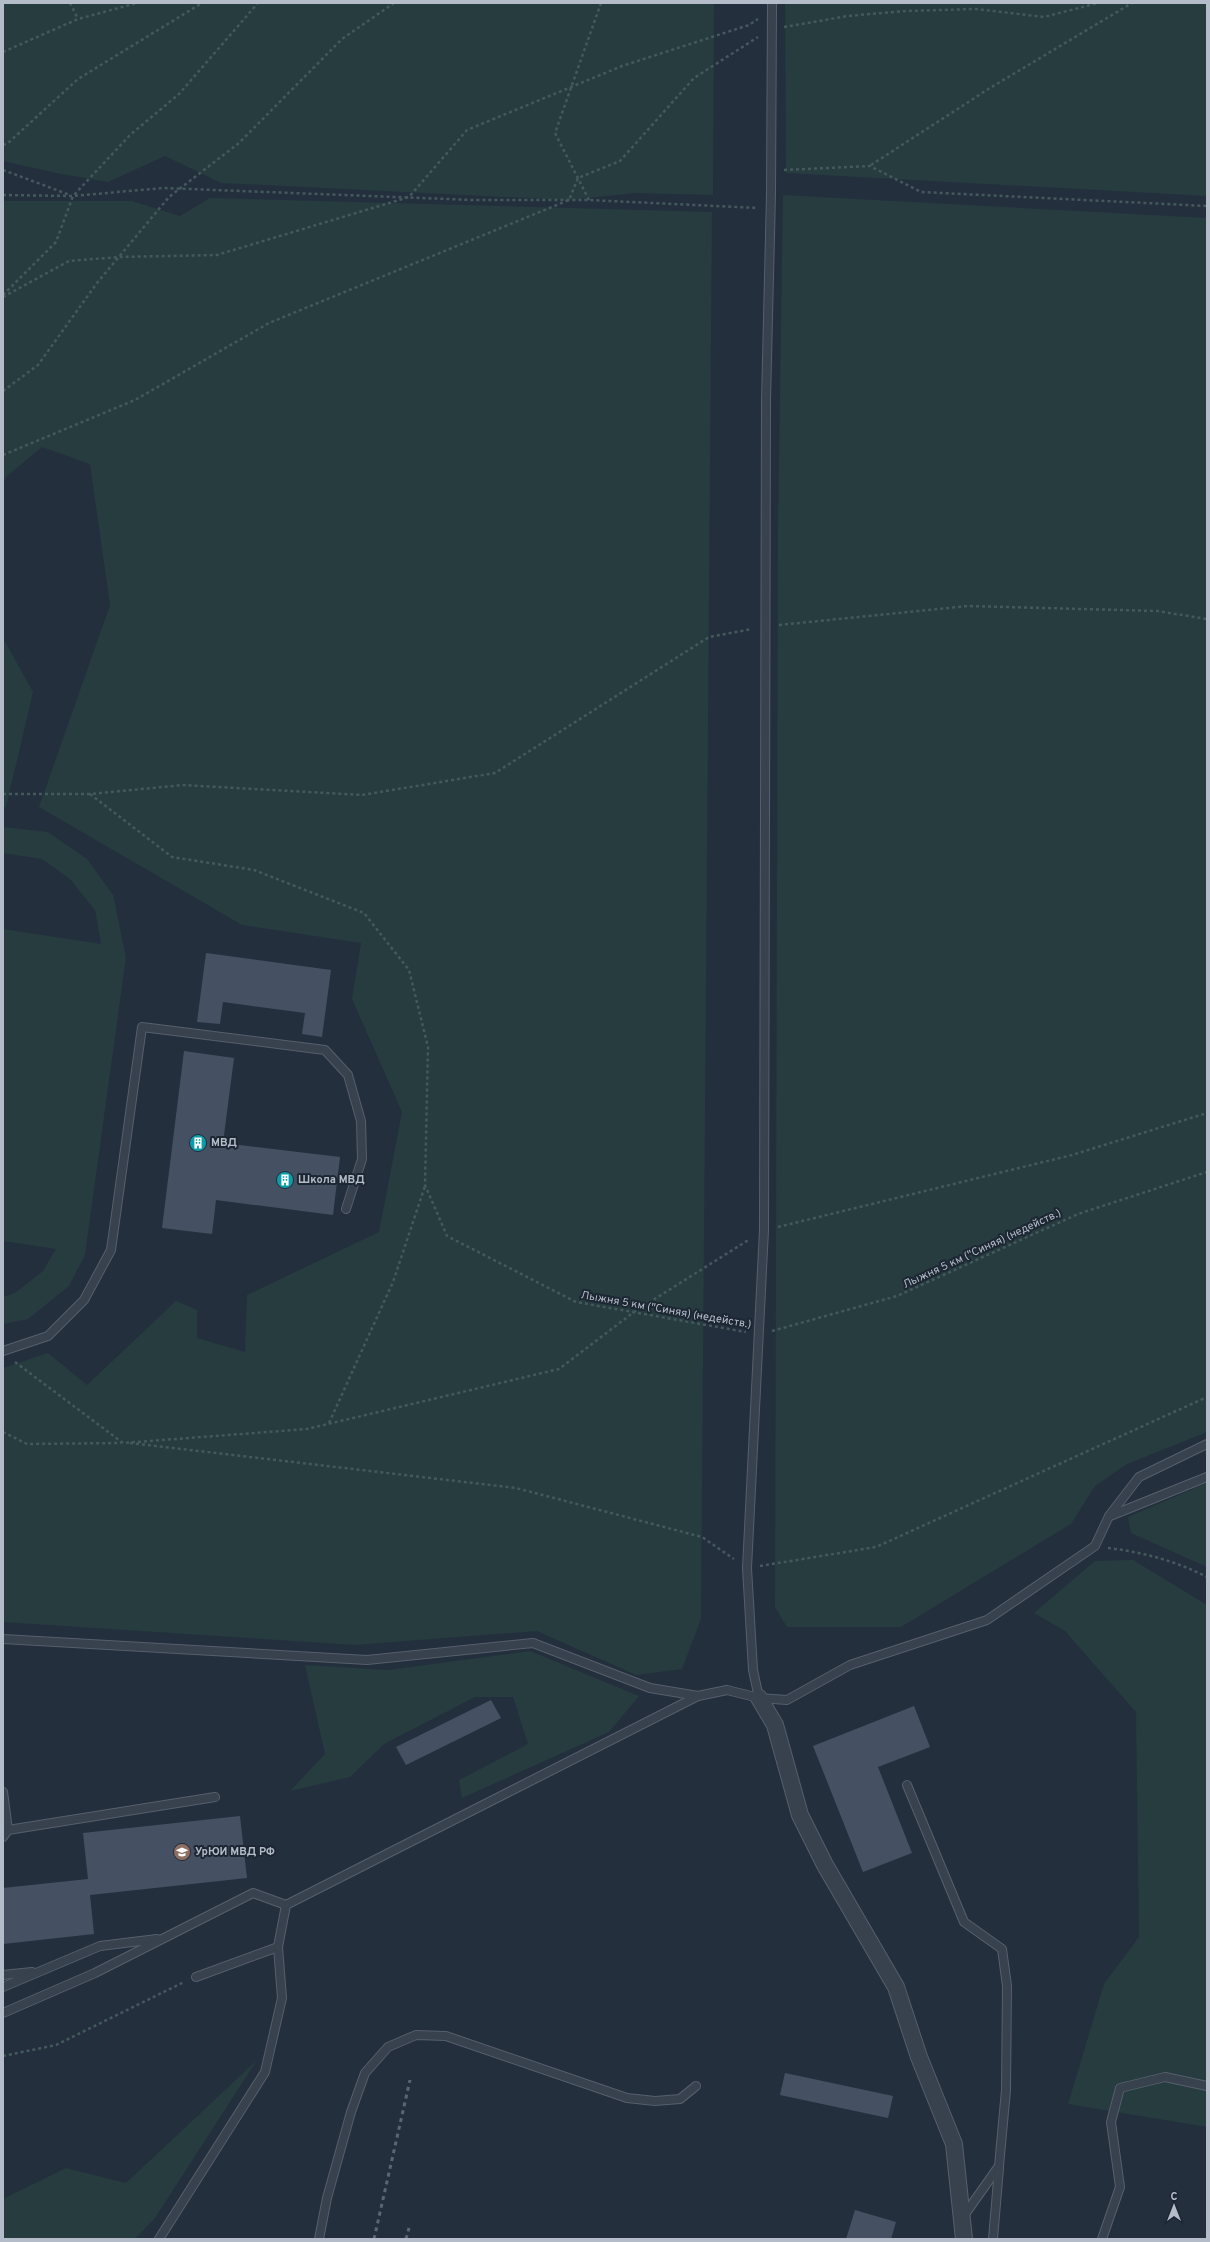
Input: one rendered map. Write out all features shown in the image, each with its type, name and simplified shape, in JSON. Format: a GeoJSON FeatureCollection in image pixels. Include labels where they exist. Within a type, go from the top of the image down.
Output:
{"type":"FeatureCollection","features":[{"type":"Feature","properties":{"kind":"street"},"geometry":{"type":"LineString","coordinates":[[759,1698],[775,1726],[800,1815],[824,1864],[896,1987],[919,2057],[954,2144],[964,2239]]}},
{"type":"Feature","properties":{"kind":"lane"},"geometry":{"type":"LineString","coordinates":[[759,1698],[753,1670],[747,1568],[764,1230],[766,400],[771,209],[772,6]]}},
{"type":"Feature","properties":{"kind":"lane"},"geometry":{"type":"LineString","coordinates":[[3,1350],[48,1336],[84,1300],[111,1250],[142,1027],[325,1050],[348,1075],[361,1121],[362,1159],[346,1209]]}},
{"type":"Feature","properties":{"kind":"lane"},"geometry":{"type":"LineString","coordinates":[[3,2013],[95,1974],[253,1893],[286,1905],[698,1696],[727,1690],[759,1698],[787,1700],[850,1665],[987,1620],[1095,1546],[1109,1516],[1139,1477],[1207,1444]]}},
{"type":"Feature","properties":{"kind":"lane"},"geometry":{"type":"LineString","coordinates":[[1109,1516],[1207,1477]]}},
{"type":"Feature","properties":{"kind":"lane"},"geometry":{"type":"LineString","coordinates":[[3,1639],[367,1660],[533,1643],[650,1688],[698,1696]]}},
{"type":"Feature","properties":{"kind":"lane"},"geometry":{"type":"LineString","coordinates":[[907,1785],[964,1922],[1002,1949],[1007,1986],[1006,2090],[993,2239]]}},
{"type":"Feature","properties":{"kind":"lane"},"geometry":{"type":"LineString","coordinates":[[3,1792],[8,1830],[3,1837]]}},
{"type":"Feature","properties":{"kind":"lane"},"geometry":{"type":"LineString","coordinates":[[8,1830],[215,1797]]}},
{"type":"Feature","properties":{"kind":"lane"},"geometry":{"type":"LineString","coordinates":[[159,2239],[265,2072],[282,1998],[278,1947],[286,1905]]}},
{"type":"Feature","properties":{"kind":"lane"},"geometry":{"type":"LineString","coordinates":[[3,1987],[100,1946],[162,1939]]}},
{"type":"Feature","properties":{"kind":"lane"},"geometry":{"type":"LineString","coordinates":[[196,1977],[278,1947]]}},
{"type":"Feature","properties":{"kind":"lane"},"geometry":{"type":"LineString","coordinates":[[3,1975],[41,1971]]}},
{"type":"Feature","properties":{"kind":"lane"},"geometry":{"type":"LineString","coordinates":[[319,2239],[349,2119],[365,2073],[388,2048],[416,2035],[446,2036],[627,2098],[655,2101],[680,2099],[696,2086]]}},
{"type":"Feature","properties":{"kind":"lane"},"geometry":{"type":"LineString","coordinates":[[1102,2239],[1120,2187],[1110,2122],[1120,2088],[1165,2077],[1207,2086]]}},
{"type":"Feature","properties":{"kind":"lane"},"geometry":{"type":"LineString","coordinates":[[962,2219],[999,2166]]}},
{"type":"Feature","properties":{"kind":"path"},"geometry":{"type":"LineString","coordinates":[[70,3],[78,19]]}},
{"type":"Feature","properties":{"kind":"path"},"geometry":{"type":"LineString","coordinates":[[3,52],[78,19],[137,3]]}},
{"type":"Feature","properties":{"kind":"path"},"geometry":{"type":"LineString","coordinates":[[3,145],[8,143],[78,79],[202,3]]}},
{"type":"Feature","properties":{"kind":"path"},"geometry":{"type":"LineString","coordinates":[[3,296],[56,242],[73,196],[130,135],[179,94],[258,3]]}},
{"type":"Feature","properties":{"kind":"path"},"geometry":{"type":"LineString","coordinates":[[3,391],[38,365],[97,283],[169,197],[239,143],[342,40],[394,3]]}},
{"type":"Feature","properties":{"kind":"path"},"geometry":{"type":"LineString","coordinates":[[589,200],[555,133],[601,3]]}},
{"type":"Feature","properties":{"kind":"path"},"geometry":{"type":"LineString","coordinates":[[3,455],[135,400],[269,323],[568,200],[578,178],[620,161],[694,78],[772,29],[848,16],[905,11],[976,9],[1044,17],[1098,3]]}},
{"type":"Feature","properties":{"kind":"path"},"geometry":{"type":"LineString","coordinates":[[870,166],[990,88],[1126,8],[1132,3]]}},
{"type":"Feature","properties":{"kind":"path"},"geometry":{"type":"LineString","coordinates":[[3,296],[69,261],[119,257],[217,255],[410,197],[467,130],[622,66],[750,25],[772,6]]}},
{"type":"Feature","properties":{"kind":"path"},"geometry":{"type":"LineString","coordinates":[[771,171],[870,166],[921,192],[1207,206]]}},
{"type":"Feature","properties":{"kind":"path"},"geometry":{"type":"LineString","coordinates":[[3,170],[73,196]]}},
{"type":"Feature","properties":{"kind":"path"},"geometry":{"type":"LineString","coordinates":[[3,195],[73,196],[163,188],[410,197],[589,200],[771,209]]}},
{"type":"Feature","properties":{"kind":"path"},"geometry":{"type":"LineString","coordinates":[[3,794],[90,794],[183,785],[362,795],[495,773],[709,637],[765,626],[968,606],[1157,611],[1207,619]]}},
{"type":"Feature","properties":{"kind":"path","name":"Лыжня 5 км (\"Синяя) (недейств.)"},"geometry":{"type":"LineString","coordinates":[[90,794],[172,858],[254,870],[364,913],[409,970],[428,1047],[425,1185],[447,1236],[576,1302],[759,1335],[898,1296],[1078,1214],[1207,1172]]}},
{"type":"Feature","properties":{"kind":"path"},"geometry":{"type":"LineString","coordinates":[[3,1432],[27,1444],[123,1443],[307,1429],[559,1368],[634,1312],[764,1230],[1072,1155],[1207,1113]]}},
{"type":"Feature","properties":{"kind":"path"},"geometry":{"type":"LineString","coordinates":[[329,1423],[393,1282],[425,1185]]}},
{"type":"Feature","properties":{"kind":"path"},"geometry":{"type":"LineString","coordinates":[[11,1362],[19,1363],[123,1443],[516,1488],[702,1537],[747,1568],[876,1547],[1207,1397]]}},
{"type":"Feature","properties":{"kind":"path"},"geometry":{"type":"LineString","coordinates":[[1095,1546],[1128,1550],[1177,1564],[1207,1577]]}},
{"type":"Feature","properties":{"kind":"path"},"geometry":{"type":"LineString","coordinates":[[3,2056],[56,2045],[196,1977]]}},
{"type":"Feature","properties":{"kind":"green space"},"geometry":{"type":"Polygon","coordinates":[[[3,3],[714,3],[713,195],[636,193],[568,200],[221,183],[165,156],[108,182],[56,173],[3,161],[3,3]]]}},
{"type":"Feature","properties":{"kind":"green space"},"geometry":{"type":"Polygon","coordinates":[[[785,3],[1207,3],[1207,196],[786,173],[785,3]]]}},
{"type":"Feature","properties":{"kind":"green space"},"geometry":{"type":"Polygon","coordinates":[[[783,195],[1207,218],[1207,1432],[1127,1464],[1095,1486],[1071,1524],[901,1627],[787,1627],[775,1607],[778,524],[783,195]]]}},
{"type":"Feature","properties":{"kind":"green space"},"geometry":{"type":"Polygon","coordinates":[[[210,198],[712,212],[701,1619],[682,1669],[636,1675],[537,1631],[355,1645],[3,1622],[3,1368],[48,1353],[87,1385],[176,1301],[197,1310],[197,1338],[245,1352],[247,1295],[379,1232],[402,1112],[352,999],[361,943],[242,925],[39,807],[110,605],[90,464],[42,447],[7,476],[3,483],[3,201],[132,201],[180,216],[210,198]]]}},
{"type":"Feature","properties":{"kind":"green space"},"geometry":{"type":"Polygon","coordinates":[[[3,638],[33,692],[6,807],[3,808],[3,638]]]}},
{"type":"Feature","properties":{"kind":"green space"},"geometry":{"type":"Polygon","coordinates":[[[3,827],[48,832],[87,859],[113,895],[126,957],[85,1255],[69,1286],[28,1319],[3,1324],[3,1297],[15,1293],[43,1271],[56,1249],[3,1241],[3,929],[101,944],[95,910],[70,879],[42,859],[3,853],[3,827]]]}},
{"type":"Feature","properties":{"kind":"green space"},"geometry":{"type":"Polygon","coordinates":[[[1207,1483],[1207,1567],[1131,1533],[1128,1517],[1207,1483]]]}},
{"type":"Feature","properties":{"kind":"green space"},"geometry":{"type":"Polygon","coordinates":[[[1133,1560],[1207,1605],[1207,2127],[1068,2104],[1104,1984],[1139,1937],[1136,1712],[1065,1631],[1034,1613],[1095,1561],[1133,1560]]]}},
{"type":"Feature","properties":{"kind":"green space"},"geometry":{"type":"Polygon","coordinates":[[[530,1651],[639,1696],[609,1732],[462,1798],[459,1780],[528,1744],[513,1697],[475,1697],[384,1744],[350,1777],[290,1791],[325,1754],[305,1665],[388,1670],[530,1651]]]}},
{"type":"Feature","properties":{"kind":"green space"},"geometry":{"type":"Polygon","coordinates":[[[257,2060],[155,2218],[135,2239],[3,2239],[3,2199],[66,2168],[126,2183],[257,2060]]]}},
{"type":"Feature","properties":{"kind":"building"},"geometry":{"type":"Polygon","coordinates":[[[206,953],[331,970],[322,1037],[302,1034],[305,1013],[223,1002],[220,1024],[197,1022],[206,953]]]}},
{"type":"Feature","properties":{"kind":"building"},"geometry":{"type":"Polygon","coordinates":[[[184,1051],[234,1058],[223,1143],[340,1157],[333,1215],[216,1200],[212,1234],[162,1228],[184,1051]]]}},
{"type":"Feature","properties":{"kind":"building"},"geometry":{"type":"Polygon","coordinates":[[[491,1700],[501,1718],[406,1765],[396,1747],[491,1700]]]}},
{"type":"Feature","properties":{"kind":"building"},"geometry":{"type":"Polygon","coordinates":[[[914,1706],[930,1747],[878,1767],[912,1853],[863,1872],[813,1746],[914,1706]]]}},
{"type":"Feature","properties":{"kind":"building"},"geometry":{"type":"Polygon","coordinates":[[[240,1816],[247,1878],[90,1895],[94,1934],[3,1944],[3,1888],[88,1879],[83,1833],[240,1816]]]}},
{"type":"Feature","properties":{"kind":"building"},"geometry":{"type":"Polygon","coordinates":[[[785,2073],[893,2096],[888,2118],[780,2095],[785,2073]]]}},
{"type":"Feature","properties":{"kind":"building"},"geometry":{"type":"Polygon","coordinates":[[[855,2210],[896,2222],[891,2239],[846,2239],[855,2210]]]}},
{"type":"Feature","properties":{"kind":"railway"},"geometry":{"type":"LineString","coordinates":[[374,2239],[410,2080]]}},
{"type":"Feature","properties":{"kind":"railway"},"geometry":{"type":"LineString","coordinates":[[406,2239],[409,2228]]}},
{"type":"Feature","properties":{"kind":"place","name":"МВД"},"geometry":{"type":"Point","coordinates":[198,1143]}},
{"type":"Feature","properties":{"kind":"place","name":"Школа МВД"},"geometry":{"type":"Point","coordinates":[285,1180]}},
{"type":"Feature","properties":{"kind":"place","name":"УрЮИ МВД РФ"},"geometry":{"type":"Point","coordinates":[182,1852]}}]}
